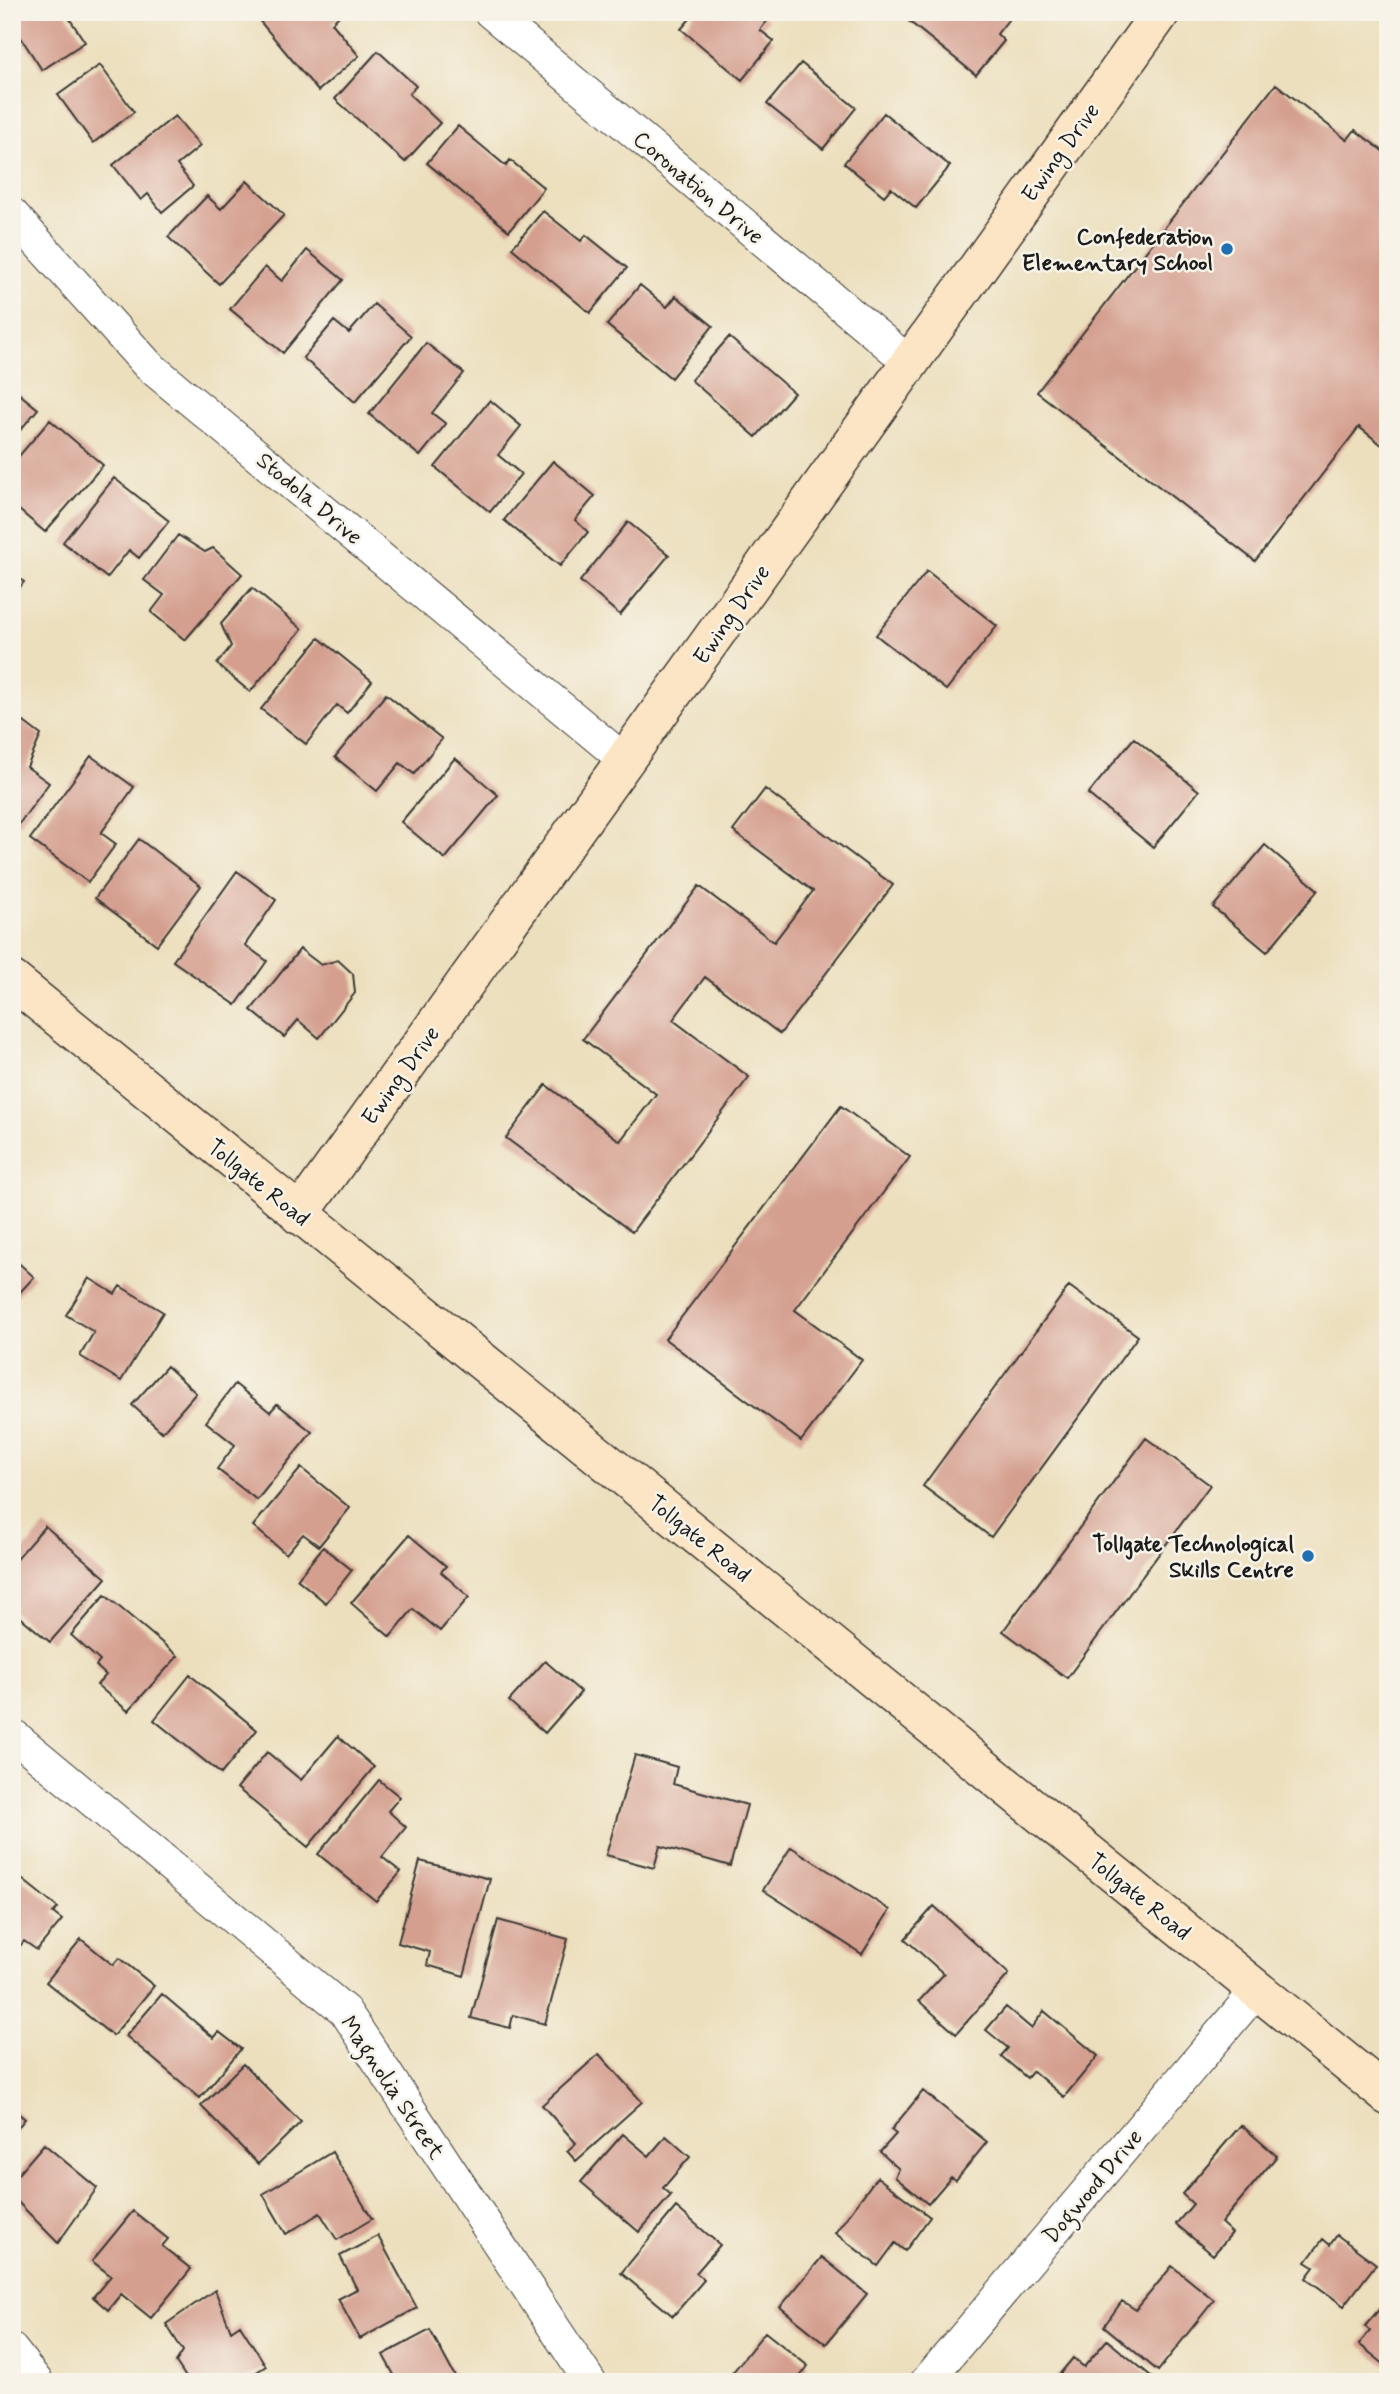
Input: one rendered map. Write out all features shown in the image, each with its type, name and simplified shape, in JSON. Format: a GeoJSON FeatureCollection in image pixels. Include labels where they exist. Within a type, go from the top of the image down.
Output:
{"type":"FeatureCollection","features":[{"type":"Feature","properties":{"kind":"main road","name":"Ewing Drive"},"geometry":{"type":"LineString","coordinates":[[299,1214],[627,762],[908,362],[1161,12]]}},
{"type":"Feature","properties":{"kind":"main road","name":"Tollgate Road"},"geometry":{"type":"LineString","coordinates":[[12,981],[1388,2096]]}},
{"type":"Feature","properties":{"kind":"street","name":"Coronation Drive"},"geometry":{"type":"LineString","coordinates":[[490,12],[908,362]]}},
{"type":"Feature","properties":{"kind":"street","name":"Stodola Drive"},"geometry":{"type":"LineString","coordinates":[[12,214],[148,365],[627,762]]}},
{"type":"Feature","properties":{"kind":"street","name":"Magnolia Street"},"geometry":{"type":"LineString","coordinates":[[12,1734],[345,2011],[590,2382]]}},
{"type":"Feature","properties":{"kind":"street","name":"Dogwood Drive"},"geometry":{"type":"LineString","coordinates":[[926,2382],[1257,1990]]}},
{"type":"Feature","properties":{"kind":"street"},"geometry":{"type":"LineString","coordinates":[[12,2350],[37,2382]]}},
{"type":"Feature","properties":{"kind":"building"},"geometry":{"type":"Polygon","coordinates":[[[25,12],[65,12],[85,42],[42,70],[12,24],[25,12]]]}},
{"type":"Feature","properties":{"kind":"building"},"geometry":{"type":"Polygon","coordinates":[[[267,12],[335,12],[339,16],[332,23],[359,56],[318,91],[258,19],[267,12]]]}},
{"type":"Feature","properties":{"kind":"building"},"geometry":{"type":"Polygon","coordinates":[[[696,12],[758,12],[768,20],[760,30],[774,41],[742,80],[681,29],[696,12]]]}},
{"type":"Feature","properties":{"kind":"building"},"geometry":{"type":"Polygon","coordinates":[[[910,12],[1008,12],[1012,15],[997,34],[1004,41],[976,75],[905,18],[910,12]]]}},
{"type":"Feature","properties":{"kind":"building"},"geometry":{"type":"Polygon","coordinates":[[[378,51],[416,86],[409,94],[440,123],[405,162],[335,99],[378,51]]]}},
{"type":"Feature","properties":{"kind":"building"},"geometry":{"type":"Polygon","coordinates":[[[801,63],[856,108],[823,149],[767,104],[801,63]]]}},
{"type":"Feature","properties":{"kind":"building"},"geometry":{"type":"Polygon","coordinates":[[[100,65],[134,112],[93,143],[58,95],[100,65]]]}},
{"type":"Feature","properties":{"kind":"building"},"geometry":{"type":"Polygon","coordinates":[[[1276,84],[1347,140],[1355,130],[1388,155],[1388,450],[1359,427],[1255,561],[1037,392],[1276,84]]]}},
{"type":"Feature","properties":{"kind":"building"},"geometry":{"type":"Polygon","coordinates":[[[884,113],[950,166],[916,208],[891,188],[884,196],[844,163],[884,113]]]}},
{"type":"Feature","properties":{"kind":"building"},"geometry":{"type":"Polygon","coordinates":[[[175,116],[200,146],[177,165],[193,186],[162,212],[148,194],[141,200],[113,165],[175,116]]]}},
{"type":"Feature","properties":{"kind":"building"},"geometry":{"type":"Polygon","coordinates":[[[458,126],[506,166],[510,160],[544,188],[509,231],[427,163],[458,126]]]}},
{"type":"Feature","properties":{"kind":"building"},"geometry":{"type":"Polygon","coordinates":[[[247,181],[284,215],[219,284],[168,237],[207,196],[221,209],[247,181]]]}},
{"type":"Feature","properties":{"kind":"building"},"geometry":{"type":"Polygon","coordinates":[[[543,211],[581,241],[586,235],[627,268],[590,313],[512,248],[543,211]]]}},
{"type":"Feature","properties":{"kind":"building"},"geometry":{"type":"Polygon","coordinates":[[[307,250],[343,280],[283,353],[230,309],[265,267],[282,281],[307,250]]]}},
{"type":"Feature","properties":{"kind":"building"},"geometry":{"type":"Polygon","coordinates":[[[640,285],[667,307],[676,296],[713,326],[671,378],[607,325],[640,285]]]}},
{"type":"Feature","properties":{"kind":"building"},"geometry":{"type":"Polygon","coordinates":[[[374,304],[411,336],[355,402],[303,358],[334,321],[349,333],[374,304]]]}},
{"type":"Feature","properties":{"kind":"building"},"geometry":{"type":"Polygon","coordinates":[[[729,337],[794,393],[756,437],[691,380],[729,337]]]}},
{"type":"Feature","properties":{"kind":"building"},"geometry":{"type":"Polygon","coordinates":[[[426,343],[464,373],[432,413],[446,424],[420,456],[369,414],[426,343]]]}},
{"type":"Feature","properties":{"kind":"building"},"geometry":{"type":"Polygon","coordinates":[[[12,388],[38,409],[12,440],[12,388]]]}},
{"type":"Feature","properties":{"kind":"building"},"geometry":{"type":"Polygon","coordinates":[[[490,400],[521,426],[498,455],[521,474],[490,512],[435,467],[490,400]]]}},
{"type":"Feature","properties":{"kind":"building"},"geometry":{"type":"Polygon","coordinates":[[[50,420],[103,465],[45,532],[12,504],[12,464],[50,420]]]}},
{"type":"Feature","properties":{"kind":"building"},"geometry":{"type":"Polygon","coordinates":[[[553,461],[595,496],[575,520],[588,532],[560,566],[504,520],[553,461]]]}},
{"type":"Feature","properties":{"kind":"building"},"geometry":{"type":"Polygon","coordinates":[[[114,478],[169,521],[139,558],[129,550],[107,578],[63,542],[114,478]]]}},
{"type":"Feature","properties":{"kind":"building"},"geometry":{"type":"Polygon","coordinates":[[[628,522],[669,555],[620,615],[580,581],[628,522]]]}},
{"type":"Feature","properties":{"kind":"building"},"geometry":{"type":"Polygon","coordinates":[[[178,535],[205,552],[213,548],[242,574],[185,640],[151,612],[164,595],[144,580],[178,535]]]}},
{"type":"Feature","properties":{"kind":"building"},"geometry":{"type":"Polygon","coordinates":[[[927,571],[997,626],[946,690],[876,635],[927,571]]]}},
{"type":"Feature","properties":{"kind":"building"},"geometry":{"type":"Polygon","coordinates":[[[12,574],[24,582],[12,597],[12,574]]]}},
{"type":"Feature","properties":{"kind":"building"},"geometry":{"type":"Polygon","coordinates":[[[252,588],[302,629],[250,692],[217,664],[231,646],[221,624],[252,588]]]}},
{"type":"Feature","properties":{"kind":"building"},"geometry":{"type":"Polygon","coordinates":[[[319,638],[372,681],[347,713],[337,705],[306,744],[261,709],[319,638]]]}},
{"type":"Feature","properties":{"kind":"building"},"geometry":{"type":"Polygon","coordinates":[[[386,694],[442,739],[414,774],[400,763],[377,791],[335,757],[386,694]]]}},
{"type":"Feature","properties":{"kind":"building"},"geometry":{"type":"Polygon","coordinates":[[[12,713],[41,735],[27,767],[49,783],[19,824],[12,819],[12,713]]]}},
{"type":"Feature","properties":{"kind":"building"},"geometry":{"type":"Polygon","coordinates":[[[1134,738],[1199,791],[1153,847],[1088,794],[1134,738]]]}},
{"type":"Feature","properties":{"kind":"building"},"geometry":{"type":"Polygon","coordinates":[[[91,756],[134,787],[101,833],[116,844],[88,882],[30,839],[91,756]]]}},
{"type":"Feature","properties":{"kind":"building"},"geometry":{"type":"Polygon","coordinates":[[[455,758],[498,795],[445,859],[401,822],[455,758]]]}},
{"type":"Feature","properties":{"kind":"building"},"geometry":{"type":"Polygon","coordinates":[[[765,789],[893,885],[780,1034],[705,977],[673,1020],[749,1077],[632,1232],[506,1138],[546,1085],[620,1141],[656,1094],[583,1039],[699,886],[774,942],[813,891],[733,831],[765,789]]]}},
{"type":"Feature","properties":{"kind":"building"},"geometry":{"type":"Polygon","coordinates":[[[139,839],[201,886],[157,945],[95,898],[139,839]]]}},
{"type":"Feature","properties":{"kind":"building"},"geometry":{"type":"Polygon","coordinates":[[[1265,845],[1318,890],[1267,952],[1213,907],[1265,845]]]}},
{"type":"Feature","properties":{"kind":"building"},"geometry":{"type":"Polygon","coordinates":[[[237,871],[276,900],[245,945],[267,961],[236,1005],[173,961],[237,871]]]}},
{"type":"Feature","properties":{"kind":"building"},"geometry":{"type":"Polygon","coordinates":[[[300,949],[321,965],[338,960],[353,974],[355,993],[319,1038],[298,1020],[284,1037],[251,1010],[300,949]]]}},
{"type":"Feature","properties":{"kind":"building"},"geometry":{"type":"Polygon","coordinates":[[[841,1106],[910,1157],[795,1310],[862,1360],[801,1441],[665,1339],[841,1106]]]}},
{"type":"Feature","properties":{"kind":"building"},"geometry":{"type":"Polygon","coordinates":[[[12,1257],[34,1277],[12,1301],[12,1257]]]}},
{"type":"Feature","properties":{"kind":"building"},"geometry":{"type":"Polygon","coordinates":[[[89,1278],[115,1294],[120,1286],[163,1312],[121,1381],[80,1356],[94,1332],[66,1315],[89,1278]]]}},
{"type":"Feature","properties":{"kind":"building"},"geometry":{"type":"Polygon","coordinates":[[[1069,1286],[1138,1336],[991,1537],[923,1486],[1069,1286]]]}},
{"type":"Feature","properties":{"kind":"building"},"geometry":{"type":"Polygon","coordinates":[[[167,1366],[196,1393],[162,1432],[132,1405],[167,1366]]]}},
{"type":"Feature","properties":{"kind":"building"},"geometry":{"type":"Polygon","coordinates":[[[235,1384],[270,1412],[277,1404],[312,1432],[257,1500],[217,1469],[235,1445],[206,1422],[235,1384]]]}},
{"type":"Feature","properties":{"kind":"building"},"geometry":{"type":"Polygon","coordinates":[[[1146,1438],[1210,1485],[1067,1678],[1003,1631],[1146,1438]]]}},
{"type":"Feature","properties":{"kind":"building"},"geometry":{"type":"Polygon","coordinates":[[[301,1468],[350,1508],[319,1546],[303,1534],[286,1554],[253,1526],[301,1468]]]}},
{"type":"Feature","properties":{"kind":"building"},"geometry":{"type":"Polygon","coordinates":[[[45,1526],[106,1578],[50,1642],[12,1610],[12,1564],[45,1526]]]}},
{"type":"Feature","properties":{"kind":"building"},"geometry":{"type":"Polygon","coordinates":[[[409,1535],[446,1566],[441,1572],[469,1597],[440,1631],[413,1609],[390,1637],[351,1603],[409,1535]]]}},
{"type":"Feature","properties":{"kind":"building"},"geometry":{"type":"Polygon","coordinates":[[[323,1547],[352,1570],[326,1603],[297,1579],[323,1547]]]}},
{"type":"Feature","properties":{"kind":"building"},"geometry":{"type":"Polygon","coordinates":[[[105,1595],[178,1656],[128,1711],[97,1685],[106,1675],[96,1666],[100,1661],[71,1635],[105,1595]]]}},
{"type":"Feature","properties":{"kind":"building"},"geometry":{"type":"Polygon","coordinates":[[[545,1661],[581,1692],[545,1733],[509,1701],[545,1661]]]}},
{"type":"Feature","properties":{"kind":"building"},"geometry":{"type":"Polygon","coordinates":[[[190,1675],[257,1730],[221,1774],[154,1720],[190,1675]]]}},
{"type":"Feature","properties":{"kind":"building"},"geometry":{"type":"Polygon","coordinates":[[[338,1736],[374,1767],[308,1847],[237,1788],[267,1752],[301,1780],[338,1736]]]}},
{"type":"Feature","properties":{"kind":"building"},"geometry":{"type":"Polygon","coordinates":[[[635,1755],[677,1767],[673,1784],[747,1805],[730,1866],[660,1846],[654,1868],[606,1855],[635,1755]]]}},
{"type":"Feature","properties":{"kind":"building"},"geometry":{"type":"Polygon","coordinates":[[[379,1780],[400,1797],[388,1811],[406,1827],[382,1857],[401,1872],[376,1901],[318,1854],[379,1780]]]}},
{"type":"Feature","properties":{"kind":"building"},"geometry":{"type":"Polygon","coordinates":[[[791,1847],[890,1910],[862,1954],[763,1890],[791,1847]]]}},
{"type":"Feature","properties":{"kind":"building"},"geometry":{"type":"Polygon","coordinates":[[[420,1861],[490,1879],[464,1976],[427,1965],[430,1952],[398,1943],[420,1861]]]}},
{"type":"Feature","properties":{"kind":"building"},"geometry":{"type":"Polygon","coordinates":[[[12,1871],[58,1908],[53,1913],[62,1920],[37,1950],[24,1941],[17,1950],[12,1947],[12,1871]]]}},
{"type":"Feature","properties":{"kind":"building"},"geometry":{"type":"Polygon","coordinates":[[[934,1906],[1009,1974],[956,2034],[919,2001],[944,1974],[905,1939],[934,1906]]]}},
{"type":"Feature","properties":{"kind":"building"},"geometry":{"type":"Polygon","coordinates":[[[498,1920],[568,1939],[545,2024],[513,2015],[510,2028],[471,2018],[498,1920]]]}},
{"type":"Feature","properties":{"kind":"building"},"geometry":{"type":"Polygon","coordinates":[[[81,1939],[113,1965],[119,1958],[154,1986],[113,2036],[46,1982],[81,1939]]]}},
{"type":"Feature","properties":{"kind":"building"},"geometry":{"type":"Polygon","coordinates":[[[162,1994],[214,2038],[219,2032],[241,2049],[200,2098],[126,2036],[162,1994]]]}},
{"type":"Feature","properties":{"kind":"building"},"geometry":{"type":"Polygon","coordinates":[[[1006,2007],[1031,2028],[1044,2011],[1098,2056],[1064,2097],[1033,2071],[1027,2078],[1001,2056],[1008,2048],[986,2030],[1006,2007]]]}},
{"type":"Feature","properties":{"kind":"building"},"geometry":{"type":"Polygon","coordinates":[[[599,2054],[642,2102],[576,2161],[567,2151],[576,2143],[542,2105],[599,2054]]]}},
{"type":"Feature","properties":{"kind":"building"},"geometry":{"type":"Polygon","coordinates":[[[243,2064],[301,2122],[258,2164],[201,2106],[243,2064]]]}},
{"type":"Feature","properties":{"kind":"building"},"geometry":{"type":"Polygon","coordinates":[[[923,2091],[987,2142],[956,2180],[951,2177],[928,2204],[895,2177],[899,2169],[880,2152],[896,2134],[891,2130],[923,2091]]]}},
{"type":"Feature","properties":{"kind":"building"},"geometry":{"type":"Polygon","coordinates":[[[12,2108],[25,2119],[12,2135],[12,2108]]]}},
{"type":"Feature","properties":{"kind":"building"},"geometry":{"type":"Polygon","coordinates":[[[1241,2125],[1277,2156],[1221,2223],[1232,2233],[1213,2255],[1176,2224],[1193,2204],[1182,2194],[1241,2125]]]}},
{"type":"Feature","properties":{"kind":"building"},"geometry":{"type":"Polygon","coordinates":[[[623,2134],[649,2156],[666,2136],[690,2157],[663,2188],[671,2195],[639,2232],[581,2182],[623,2134]]]}},
{"type":"Feature","properties":{"kind":"building"},"geometry":{"type":"Polygon","coordinates":[[[44,2144],[97,2188],[58,2243],[12,2196],[12,2181],[44,2144]]]}},
{"type":"Feature","properties":{"kind":"building"},"geometry":{"type":"Polygon","coordinates":[[[332,2152],[372,2219],[337,2240],[320,2213],[286,2234],[263,2194],[332,2152]]]}},
{"type":"Feature","properties":{"kind":"building"},"geometry":{"type":"Polygon","coordinates":[[[877,2177],[930,2217],[905,2251],[895,2243],[878,2266],[835,2233],[877,2177]]]}},
{"type":"Feature","properties":{"kind":"building"},"geometry":{"type":"Polygon","coordinates":[[[676,2207],[720,2245],[696,2273],[704,2280],[673,2316],[621,2273],[676,2207]]]}},
{"type":"Feature","properties":{"kind":"building"},"geometry":{"type":"Polygon","coordinates":[[[133,2211],[168,2239],[162,2246],[191,2269],[151,2318],[121,2294],[108,2310],[93,2297],[111,2276],[92,2261],[133,2211]]]}},
{"type":"Feature","properties":{"kind":"building"},"geometry":{"type":"Polygon","coordinates":[[[1337,2235],[1376,2264],[1344,2306],[1306,2278],[1314,2267],[1306,2262],[1323,2239],[1330,2245],[1337,2235]]]}},
{"type":"Feature","properties":{"kind":"building"},"geometry":{"type":"Polygon","coordinates":[[[378,2236],[417,2308],[360,2339],[338,2299],[357,2289],[340,2256],[378,2236]]]}},
{"type":"Feature","properties":{"kind":"building"},"geometry":{"type":"Polygon","coordinates":[[[822,2257],[867,2294],[826,2344],[780,2307],[822,2257]]]}},
{"type":"Feature","properties":{"kind":"building"},"geometry":{"type":"Polygon","coordinates":[[[1172,2266],[1214,2300],[1158,2371],[1104,2326],[1122,2301],[1136,2310],[1172,2266]]]}},
{"type":"Feature","properties":{"kind":"building"},"geometry":{"type":"Polygon","coordinates":[[[215,2290],[231,2331],[240,2325],[266,2366],[241,2382],[189,2382],[176,2362],[183,2351],[166,2324],[215,2290]]]}},
{"type":"Feature","properties":{"kind":"building"},"geometry":{"type":"Polygon","coordinates":[[[1388,2299],[1388,2362],[1385,2365],[1359,2344],[1370,2331],[1365,2326],[1388,2299]]]}},
{"type":"Feature","properties":{"kind":"building"},"geometry":{"type":"Polygon","coordinates":[[[430,2330],[458,2382],[398,2382],[383,2355],[430,2330]]]}},
{"type":"Feature","properties":{"kind":"building"},"geometry":{"type":"Polygon","coordinates":[[[765,2332],[808,2366],[796,2382],[725,2382],[765,2332]]]}},
{"type":"Feature","properties":{"kind":"building"},"geometry":{"type":"Polygon","coordinates":[[[1107,2340],[1152,2377],[1148,2382],[1053,2382],[1073,2358],[1084,2367],[1107,2340]]]}},
{"type":"Feature","properties":{"kind":"place","name":"Confederation Elementary School"},"geometry":{"type":"Point","coordinates":[1227,249]}},
{"type":"Feature","properties":{"kind":"place","name":"Tollgate Technological Skills Centre"},"geometry":{"type":"Point","coordinates":[1308,1556]}}]}
